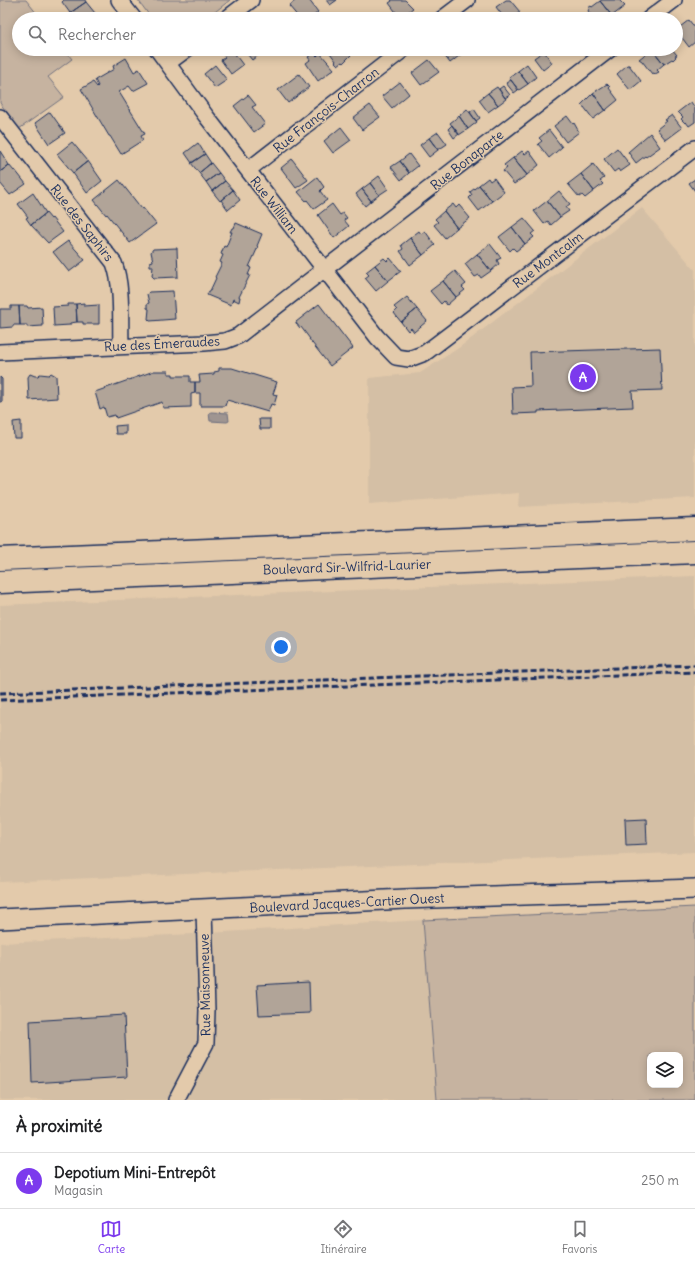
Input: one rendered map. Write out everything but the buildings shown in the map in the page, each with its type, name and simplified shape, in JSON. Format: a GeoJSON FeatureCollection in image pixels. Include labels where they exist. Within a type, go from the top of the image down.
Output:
{"type":"FeatureCollection","features":[{"type":"Feature","properties":{"kind":"highway","name":"Boulevard Sir-Wilfrid-Laurier"},"geometry":{"type":"LineString","coordinates":[[0,559],[695,530]]}},
{"type":"Feature","properties":{"kind":"highway","name":"Boulevard Sir-Wilfrid-Laurier"},"geometry":{"type":"LineString","coordinates":[[0,582],[695,552]]}},
{"type":"Feature","properties":{"kind":"main road","name":"Boulevard Jacques-Cartier Ouest"},"geometry":{"type":"LineString","coordinates":[[0,919],[405,899],[695,889]]}},
{"type":"Feature","properties":{"kind":"street"},"geometry":{"type":"LineString","coordinates":[[119,0],[128,12]]}},
{"type":"Feature","properties":{"kind":"street"},"geometry":{"type":"LineString","coordinates":[[235,12],[251,0]]}},
{"type":"Feature","properties":{"kind":"street"},"geometry":{"type":"LineString","coordinates":[[451,12],[467,0]]}},
{"type":"Feature","properties":{"kind":"street"},"geometry":{"type":"LineString","coordinates":[[658,12],[674,0]]}},
{"type":"Feature","properties":{"kind":"street","name":"Rue William"},"geometry":{"type":"LineString","coordinates":[[162,56],[206,116],[377,337],[396,357]]}},
{"type":"Feature","properties":{"kind":"street"},"geometry":{"type":"LineString","coordinates":[[168,64],[178,56]]}},
{"type":"Feature","properties":{"kind":"street","name":"Rue François-Charron"},"geometry":{"type":"LineString","coordinates":[[248,170],[395,56]]}},
{"type":"Feature","properties":{"kind":"street","name":"Rue Bonaparte"},"geometry":{"type":"LineString","coordinates":[[325,270],[601,56]]}},
{"type":"Feature","properties":{"kind":"street","name":"Rue des Saphirs"},"geometry":{"type":"LineString","coordinates":[[0,117],[114,263],[118,272],[121,346]]}},
{"type":"Feature","properties":{"kind":"street","name":"Rue Montcalm"},"geometry":{"type":"LineString","coordinates":[[396,357],[409,359],[425,353],[695,148]]}},
{"type":"Feature","properties":{"kind":"street","name":"Rue des Émeraudes"},"geometry":{"type":"LineString","coordinates":[[0,352],[225,341],[238,336],[325,270]]}},
{"type":"Feature","properties":{"kind":"street","name":"Rue Maisonneuve"},"geometry":{"type":"LineString","coordinates":[[176,1100],[206,1043],[207,1010],[204,910]]}},
{"type":"Feature","properties":{"kind":"shaded area"},"geometry":{"type":"Polygon","coordinates":[[[0,0],[26,0],[35,12],[12,12],[12,56],[70,56],[72,59],[48,77],[64,97],[19,129],[0,103],[0,0]]]}},
{"type":"Feature","properties":{"kind":"shaded area"},"geometry":{"type":"Polygon","coordinates":[[[138,0],[230,0],[215,12],[147,12],[138,0]]]}},
{"type":"Feature","properties":{"kind":"shaded area"},"geometry":{"type":"Polygon","coordinates":[[[642,208],[695,270],[695,498],[518,507],[519,493],[369,504],[369,378],[420,373],[460,347],[642,208]]]}},
{"type":"Feature","properties":{"kind":"shaded area"},"geometry":{"type":"Polygon","coordinates":[[[209,413],[228,413],[229,421],[210,421],[209,413]]]}},
{"type":"Feature","properties":{"kind":"shaded area"},"geometry":{"type":"Polygon","coordinates":[[[695,576],[695,852],[0,882],[0,605],[695,576]]]}},
{"type":"Feature","properties":{"kind":"shaded area"},"geometry":{"type":"Polygon","coordinates":[[[695,907],[695,1100],[437,1100],[423,920],[695,907]]]}},
{"type":"Feature","properties":{"kind":"shaded area"},"geometry":{"type":"Polygon","coordinates":[[[423,920],[437,1100],[0,1100],[0,943],[193,934],[423,920]]]}},
{"type":"Feature","properties":{"kind":"railway"},"geometry":{"type":"LineString","coordinates":[[0,693],[695,665]]}},
{"type":"Feature","properties":{"kind":"railway"},"geometry":{"type":"LineString","coordinates":[[0,700],[695,672]]}},
{"type":"Feature","properties":{"kind":"place","name":"Depotium Mini-Entrepôt"},"geometry":{"type":"Point","coordinates":[583,377]}}]}
